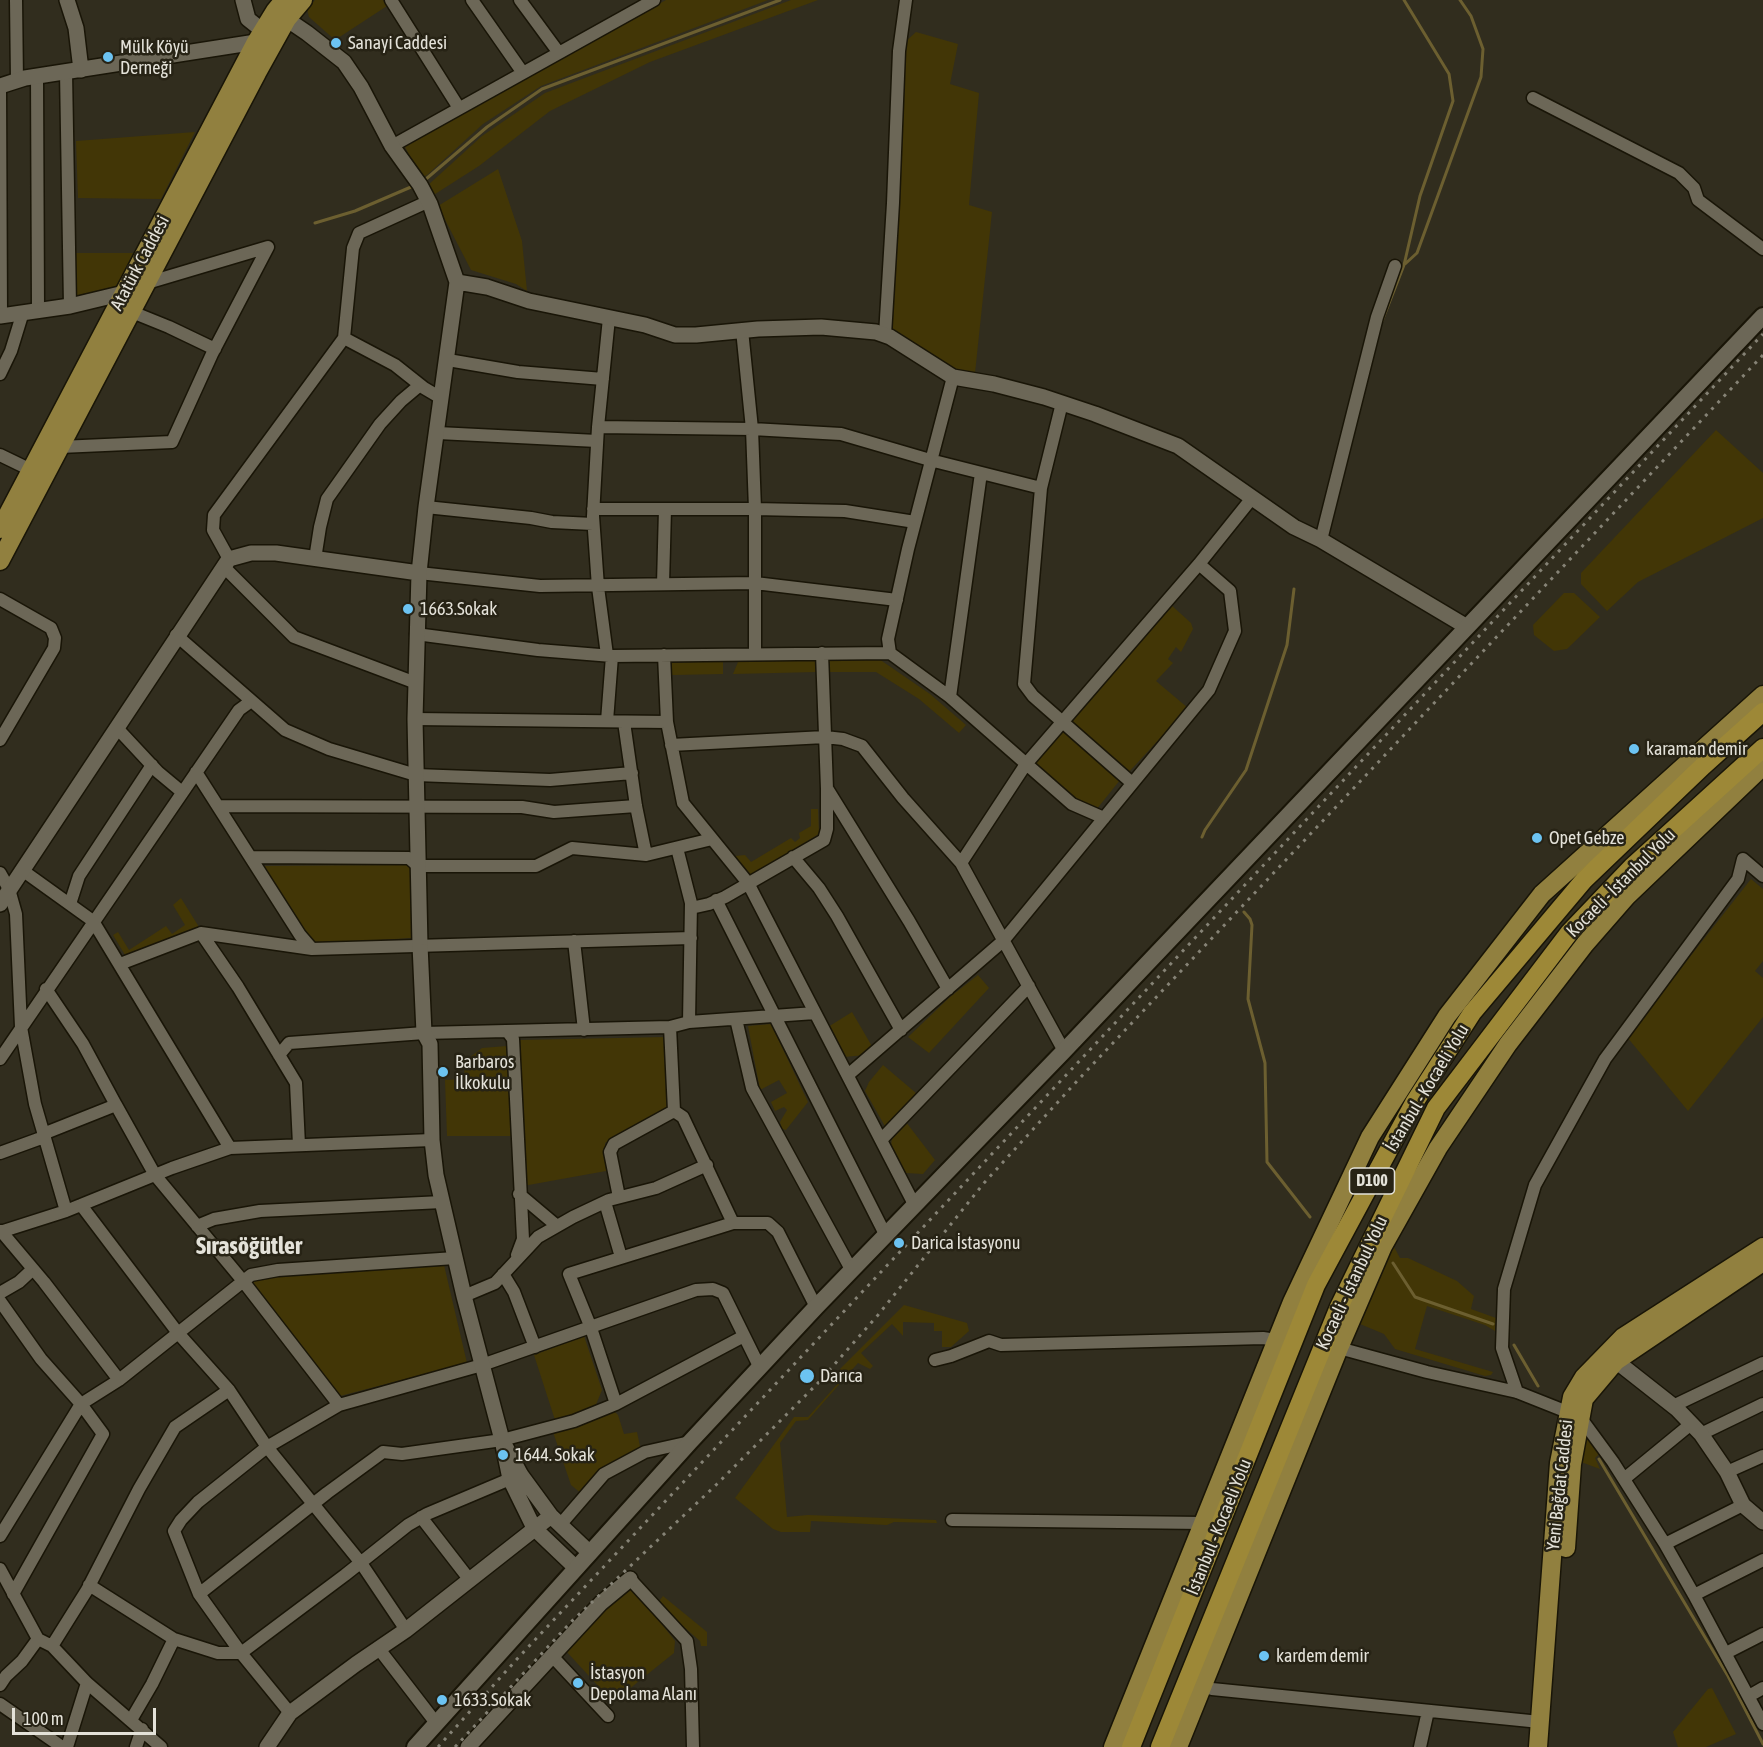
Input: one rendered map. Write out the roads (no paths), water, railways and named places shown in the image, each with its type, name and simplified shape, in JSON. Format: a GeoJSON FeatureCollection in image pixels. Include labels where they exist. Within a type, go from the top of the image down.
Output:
{"type":"FeatureCollection","features":[{"type":"Feature","properties":{"kind":"highway","name":"İstanbul - Kocaeli Yolu"},"geometry":{"type":"LineString","coordinates":[[1131,1747],[1316,1285],[1414,1103],[1472,1013],[1584,880],[1763,712]]}},
{"type":"Feature","properties":{"kind":"highway","name":"Kocaeli - İstanbul Yolu"},"geometry":{"type":"LineString","coordinates":[[1160,1747],[1339,1307],[1436,1108],[1569,933],[1632,867],[1763,748]]}},
{"type":"Feature","properties":{"kind":"main road"},"geometry":{"type":"LineString","coordinates":[[0,561],[147,283],[282,10],[303,0]]}},
{"type":"Feature","properties":{"kind":"main road","name":"Atatürk Caddesi"},"geometry":{"type":"LineString","coordinates":[[0,529],[260,37],[282,10]]}},
{"type":"Feature","properties":{"kind":"main road"},"geometry":{"type":"LineString","coordinates":[[415,1747],[816,1306],[1064,1051],[1763,316]]}},
{"type":"Feature","properties":{"kind":"main road"},"geometry":{"type":"LineString","coordinates":[[1113,1747],[1292,1302],[1370,1137],[1447,1016],[1542,894],[1763,695]]}},
{"type":"Feature","properties":{"kind":"main road"},"geometry":{"type":"LineString","coordinates":[[1178,1747],[1339,1348],[1383,1246],[1438,1148],[1508,1044],[1585,944],[1626,897],[1763,766]]}},
{"type":"Feature","properties":{"kind":"main road","name":"Yeni Bağdat Caddesi"},"geometry":{"type":"LineString","coordinates":[[1550,1747],[1572,1464],[1574,1415],[1572,1397],[1584,1377],[1623,1337],[1763,1247]]}},
{"type":"Feature","properties":{"kind":"main road","name":"Yeni Bağdat Caddesi"},"geometry":{"type":"LineString","coordinates":[[1538,1747],[1559,1462],[1574,1415],[1616,1361],[1763,1263]]}},
{"type":"Feature","properties":{"kind":"street"},"geometry":{"type":"LineString","coordinates":[[16,0],[17,80]]}},
{"type":"Feature","properties":{"kind":"street"},"geometry":{"type":"LineString","coordinates":[[124,293],[70,306],[1,315],[0,86],[37,76],[198,50],[260,37],[248,19],[243,0]]}},
{"type":"Feature","properties":{"kind":"street"},"geometry":{"type":"LineString","coordinates":[[391,0],[459,108]]}},
{"type":"Feature","properties":{"kind":"street"},"geometry":{"type":"LineString","coordinates":[[472,0],[523,73]]}},
{"type":"Feature","properties":{"kind":"street"},"geometry":{"type":"LineString","coordinates":[[520,0],[559,54]]}},
{"type":"Feature","properties":{"kind":"street"},"geometry":{"type":"LineString","coordinates":[[885,335],[899,51],[906,0]]}},
{"type":"Feature","properties":{"kind":"street"},"geometry":{"type":"LineString","coordinates":[[70,306],[73,71],[76,28],[71,1]]}},
{"type":"Feature","properties":{"kind":"street"},"geometry":{"type":"LineString","coordinates":[[392,146],[650,1]]}},
{"type":"Feature","properties":{"kind":"street"},"geometry":{"type":"LineString","coordinates":[[282,10],[344,62],[361,87],[392,146],[420,185],[430,204],[457,282],[426,507],[416,634],[416,806],[420,945],[424,1033],[430,1044],[432,1140],[436,1175],[455,1258],[502,1440],[534,1528],[576,1568]]}},
{"type":"Feature","properties":{"kind":"street"},"geometry":{"type":"LineString","coordinates":[[0,374],[30,311],[37,76]]}},
{"type":"Feature","properties":{"kind":"street"},"geometry":{"type":"LineString","coordinates":[[1533,98],[1679,173],[1694,188],[1698,200],[1763,249]]}},
{"type":"Feature","properties":{"kind":"street"},"geometry":{"type":"LineString","coordinates":[[416,683],[294,637],[226,563],[213,530],[214,515],[344,338],[352,249],[359,233],[427,202],[430,204]]}},
{"type":"Feature","properties":{"kind":"street"},"geometry":{"type":"LineString","coordinates":[[60,447],[172,442],[215,349],[268,247],[147,283]]}},
{"type":"Feature","properties":{"kind":"street"},"geometry":{"type":"LineString","coordinates":[[1321,540],[1377,317],[1395,266]]}},
{"type":"Feature","properties":{"kind":"street"},"geometry":{"type":"LineString","coordinates":[[457,282],[487,287],[529,301],[645,325],[675,335],[821,327],[876,332],[885,335],[931,361],[953,377],[994,384],[1062,403],[1178,446],[1294,527],[1321,540],[1467,627]]}},
{"type":"Feature","properties":{"kind":"street"},"geometry":{"type":"LineString","coordinates":[[132,312],[215,349]]}},
{"type":"Feature","properties":{"kind":"street"},"geometry":{"type":"LineString","coordinates":[[607,721],[610,655],[598,584],[593,509],[598,427],[609,318]]}},
{"type":"Feature","properties":{"kind":"street"},"geometry":{"type":"LineString","coordinates":[[742,330],[752,429],[755,509],[755,654]]}},
{"type":"Feature","properties":{"kind":"street"},"geometry":{"type":"LineString","coordinates":[[344,338],[395,365],[441,398]]}},
{"type":"Feature","properties":{"kind":"street"},"geometry":{"type":"LineString","coordinates":[[448,360],[518,372],[603,379]]}},
{"type":"Feature","properties":{"kind":"street"},"geometry":{"type":"LineString","coordinates":[[890,653],[888,639],[930,460],[953,377]]}},
{"type":"Feature","properties":{"kind":"street"},"geometry":{"type":"LineString","coordinates":[[315,559],[327,499],[380,424],[401,401],[420,385]]}},
{"type":"Feature","properties":{"kind":"street"},"geometry":{"type":"LineString","coordinates":[[1062,403],[1041,488],[1024,684],[1033,696],[1132,783]]}},
{"type":"Feature","properties":{"kind":"street"},"geometry":{"type":"LineString","coordinates":[[598,427],[752,429],[841,434],[930,460],[1041,488]]}},
{"type":"Feature","properties":{"kind":"street"},"geometry":{"type":"LineString","coordinates":[[438,433],[597,441]]}},
{"type":"Feature","properties":{"kind":"street"},"geometry":{"type":"LineString","coordinates":[[0,455],[31,470]]}},
{"type":"Feature","properties":{"kind":"street"},"geometry":{"type":"LineString","coordinates":[[950,697],[981,473]]}},
{"type":"Feature","properties":{"kind":"street"},"geometry":{"type":"LineString","coordinates":[[961,863],[1026,764],[1199,564],[1252,498]]}},
{"type":"Feature","properties":{"kind":"street"},"geometry":{"type":"LineString","coordinates":[[426,507],[552,522],[593,524]]}},
{"type":"Feature","properties":{"kind":"street"},"geometry":{"type":"LineString","coordinates":[[593,509],[845,511],[915,522]]}},
{"type":"Feature","properties":{"kind":"street"},"geometry":{"type":"LineString","coordinates":[[663,584],[665,509]]}},
{"type":"Feature","properties":{"kind":"street"},"geometry":{"type":"LineString","coordinates":[[0,904],[176,635],[226,563],[251,554],[276,553],[419,573],[540,586],[755,583],[897,600]]}},
{"type":"Feature","properties":{"kind":"street"},"geometry":{"type":"LineString","coordinates":[[848,1076],[1003,941],[1209,690],[1235,631],[1230,591],[1199,564]]}},
{"type":"Feature","properties":{"kind":"street"},"geometry":{"type":"LineString","coordinates":[[0,599],[51,628],[54,638],[54,648],[0,740]]}},
{"type":"Feature","properties":{"kind":"street"},"geometry":{"type":"LineString","coordinates":[[416,634],[538,650],[610,655],[890,653],[950,697],[1072,804],[1104,818]]}},
{"type":"Feature","properties":{"kind":"street"},"geometry":{"type":"LineString","coordinates":[[176,635],[250,702],[285,730],[329,749],[416,775],[550,780],[632,774]]}},
{"type":"Feature","properties":{"kind":"street"},"geometry":{"type":"LineString","coordinates":[[691,908],[716,900],[748,884],[824,840],[827,829],[827,789],[822,653]]}},
{"type":"Feature","properties":{"kind":"street"},"geometry":{"type":"LineString","coordinates":[[664,655],[667,722],[683,803],[748,884],[915,1206]]}},
{"type":"Feature","properties":{"kind":"street"},"geometry":{"type":"LineString","coordinates":[[0,1059],[239,710],[250,702]]}},
{"type":"Feature","properties":{"kind":"street"},"geometry":{"type":"LineString","coordinates":[[415,719],[667,722]]}},
{"type":"Feature","properties":{"kind":"street"},"geometry":{"type":"LineString","coordinates":[[624,722],[636,806],[646,855]]}},
{"type":"Feature","properties":{"kind":"street"},"geometry":{"type":"LineString","coordinates":[[117,728],[152,765],[182,792]]}},
{"type":"Feature","properties":{"kind":"street"},"geometry":{"type":"LineString","coordinates":[[671,745],[825,737],[843,739],[862,746],[903,798],[961,863],[1064,1051]]}},
{"type":"Feature","properties":{"kind":"street"},"geometry":{"type":"LineString","coordinates":[[70,904],[79,876],[152,765]]}},
{"type":"Feature","properties":{"kind":"street"},"geometry":{"type":"LineString","coordinates":[[196,772],[312,949]]}},
{"type":"Feature","properties":{"kind":"street"},"geometry":{"type":"LineString","coordinates":[[827,789],[909,921],[948,989]]}},
{"type":"Feature","properties":{"kind":"street"},"geometry":{"type":"LineString","coordinates":[[218,806],[522,807],[554,812],[636,806]]}},
{"type":"Feature","properties":{"kind":"street"},"geometry":{"type":"LineString","coordinates":[[251,857],[409,858],[418,866],[536,866],[572,848],[646,855],[712,839]]}},
{"type":"Feature","properties":{"kind":"street"},"geometry":{"type":"LineString","coordinates":[[677,848],[691,908],[689,1022]]}},
{"type":"Feature","properties":{"kind":"street"},"geometry":{"type":"LineString","coordinates":[[793,857],[819,888],[837,916],[901,1030]]}},
{"type":"Feature","properties":{"kind":"street"},"geometry":{"type":"LineString","coordinates":[[1517,1392],[1502,1348],[1504,1289],[1535,1185],[1605,1059],[1738,879],[1743,859],[1763,876]]}},
{"type":"Feature","properties":{"kind":"street"},"geometry":{"type":"LineString","coordinates":[[22,870],[93,921],[230,1148]]}},
{"type":"Feature","properties":{"kind":"street"},"geometry":{"type":"LineString","coordinates":[[0,873],[9,889],[16,914],[21,1027],[35,1104],[66,1211]]}},
{"type":"Feature","properties":{"kind":"street"},"geometry":{"type":"LineString","coordinates":[[716,900],[885,1236]]}},
{"type":"Feature","properties":{"kind":"street"},"geometry":{"type":"LineString","coordinates":[[120,964],[201,933],[312,949],[691,938]]}},
{"type":"Feature","properties":{"kind":"street"},"geometry":{"type":"LineString","coordinates":[[201,933],[238,987],[296,1083],[299,1145]]}},
{"type":"Feature","properties":{"kind":"street"},"geometry":{"type":"LineString","coordinates":[[574,941],[584,1030]]}},
{"type":"Feature","properties":{"kind":"street"},"geometry":{"type":"LineString","coordinates":[[881,1140],[1029,986]]}},
{"type":"Feature","properties":{"kind":"street"},"geometry":{"type":"LineString","coordinates":[[46,989],[84,1044],[155,1175],[243,1281],[339,1405]]}},
{"type":"Feature","properties":{"kind":"street"},"geometry":{"type":"LineString","coordinates":[[279,1055],[289,1043],[424,1033],[670,1027],[689,1022],[815,1013]]}},
{"type":"Feature","properties":{"kind":"street"},"geometry":{"type":"LineString","coordinates":[[736,1019],[752,1088],[852,1270]]}},
{"type":"Feature","properties":{"kind":"street"},"geometry":{"type":"LineString","coordinates":[[670,1027],[674,1111]]}},
{"type":"Feature","properties":{"kind":"street"},"geometry":{"type":"LineString","coordinates":[[507,1031],[513,1039],[523,1239],[514,1262]]}},
{"type":"Feature","properties":{"kind":"street"},"geometry":{"type":"LineString","coordinates":[[0,1153],[116,1106]]}},
{"type":"Feature","properties":{"kind":"street"},"geometry":{"type":"LineString","coordinates":[[674,1111],[683,1117],[733,1223]]}},
{"type":"Feature","properties":{"kind":"street"},"geometry":{"type":"LineString","coordinates":[[619,1197],[610,1152],[614,1144],[674,1111]]}},
{"type":"Feature","properties":{"kind":"street"},"geometry":{"type":"LineString","coordinates":[[119,1380],[33,1269],[1,1232],[66,1211],[230,1148],[432,1140]]}},
{"type":"Feature","properties":{"kind":"street"},"geometry":{"type":"LineString","coordinates":[[464,1296],[495,1283],[538,1237],[557,1226],[605,1202],[656,1188],[707,1165]]}},
{"type":"Feature","properties":{"kind":"street"},"geometry":{"type":"LineString","coordinates":[[519,1194],[557,1226]]}},
{"type":"Feature","properties":{"kind":"street"},"geometry":{"type":"LineString","coordinates":[[197,1226],[214,1219],[260,1211],[442,1202]]}},
{"type":"Feature","properties":{"kind":"street"},"geometry":{"type":"LineString","coordinates":[[605,1202],[621,1257]]}},
{"type":"Feature","properties":{"kind":"street"},"geometry":{"type":"LineString","coordinates":[[81,1205],[178,1333],[229,1390],[267,1447],[361,1563],[406,1630]]}},
{"type":"Feature","properties":{"kind":"street"},"geometry":{"type":"LineString","coordinates":[[616,1404],[591,1328],[569,1274],[733,1223],[768,1223],[778,1232],[816,1306]]}},
{"type":"Feature","properties":{"kind":"street"},"geometry":{"type":"LineString","coordinates":[[0,1536],[81,1404],[119,1380],[250,1275],[278,1270],[455,1258]]}},
{"type":"Feature","properties":{"kind":"street"},"geometry":{"type":"LineString","coordinates":[[0,1293],[19,1282],[33,1269]]}},
{"type":"Feature","properties":{"kind":"street"},"geometry":{"type":"LineString","coordinates":[[504,1274],[514,1293],[534,1347]]}},
{"type":"Feature","properties":{"kind":"street"},"geometry":{"type":"LineString","coordinates":[[290,1713],[199,1594],[174,1531],[198,1502],[267,1447],[339,1405],[482,1365],[696,1290],[713,1289],[723,1293],[760,1368]]}},
{"type":"Feature","properties":{"kind":"street"},"geometry":{"type":"LineString","coordinates":[[0,1301],[40,1359],[81,1404],[104,1434],[14,1594]]}},
{"type":"Feature","properties":{"kind":"street"},"geometry":{"type":"LineString","coordinates":[[199,1594],[383,1452],[402,1454],[502,1440],[574,1421],[616,1404],[744,1336]]}},
{"type":"Feature","properties":{"kind":"street"},"geometry":{"type":"LineString","coordinates":[[935,1360],[989,1341],[1001,1345],[1263,1338],[1276,1341]]}},
{"type":"Feature","properties":{"kind":"street"},"geometry":{"type":"LineString","coordinates":[[1339,1348],[1427,1372],[1517,1392],[1574,1415],[1624,1479],[1665,1544],[1695,1595],[1763,1724]]}},
{"type":"Feature","properties":{"kind":"street"},"geometry":{"type":"LineString","coordinates":[[1616,1361],[1673,1406],[1696,1429],[1727,1472],[1743,1505],[1763,1522]]}},
{"type":"Feature","properties":{"kind":"street"},"geometry":{"type":"LineString","coordinates":[[1673,1406],[1763,1363]]}},
{"type":"Feature","properties":{"kind":"street"},"geometry":{"type":"LineString","coordinates":[[52,1646],[89,1585],[139,1489],[175,1427],[229,1390]]}},
{"type":"Feature","properties":{"kind":"street"},"geometry":{"type":"LineString","coordinates":[[1624,1479],[1696,1429],[1763,1404]]}},
{"type":"Feature","properties":{"kind":"street"},"geometry":{"type":"LineString","coordinates":[[267,1747],[290,1713],[406,1630],[534,1528],[555,1520],[604,1474],[645,1452],[690,1442]]}},
{"type":"Feature","properties":{"kind":"street"},"geometry":{"type":"LineString","coordinates":[[1727,1472],[1763,1456]]}},
{"type":"Feature","properties":{"kind":"street"},"geometry":{"type":"LineString","coordinates":[[89,1585],[174,1639],[218,1653],[242,1653],[408,1525],[421,1517],[516,1477]]}},
{"type":"Feature","properties":{"kind":"street"},"geometry":{"type":"LineString","coordinates":[[516,1477],[555,1520],[590,1552]]}},
{"type":"Feature","properties":{"kind":"street"},"geometry":{"type":"LineString","coordinates":[[1665,1544],[1743,1505]]}},
{"type":"Feature","properties":{"kind":"street"},"geometry":{"type":"LineString","coordinates":[[421,1517],[469,1579]]}},
{"type":"Feature","properties":{"kind":"street"},"geometry":{"type":"LineString","coordinates":[[952,1520],[1203,1523]]}},
{"type":"Feature","properties":{"kind":"street"},"geometry":{"type":"LineString","coordinates":[[1695,1595],[1763,1560]]}},
{"type":"Feature","properties":{"kind":"street"},"geometry":{"type":"LineString","coordinates":[[0,1569],[38,1639],[52,1646],[87,1683],[161,1747]]}},
{"type":"Feature","properties":{"kind":"street"},"geometry":{"type":"LineString","coordinates":[[468,1747],[601,1603],[630,1579],[687,1641],[692,1669],[693,1747]]}},
{"type":"Feature","properties":{"kind":"street"},"geometry":{"type":"LineString","coordinates":[[1726,1653],[1763,1634]]}},
{"type":"Feature","properties":{"kind":"street"},"geometry":{"type":"LineString","coordinates":[[0,1685],[38,1639]]}},
{"type":"Feature","properties":{"kind":"street"},"geometry":{"type":"LineString","coordinates":[[131,1720],[174,1639]]}},
{"type":"Feature","properties":{"kind":"street"},"geometry":{"type":"LineString","coordinates":[[379,1649],[436,1723]]}},
{"type":"Feature","properties":{"kind":"street"},"geometry":{"type":"LineString","coordinates":[[553,1657],[608,1716]]}},
{"type":"Feature","properties":{"kind":"street"},"geometry":{"type":"LineString","coordinates":[[68,1747],[87,1683]]}},
{"type":"Feature","properties":{"kind":"street"},"geometry":{"type":"LineString","coordinates":[[1203,1685],[1212,1689],[1540,1722]]}},
{"type":"Feature","properties":{"kind":"street"},"geometry":{"type":"LineString","coordinates":[[1749,1696],[1763,1688]]}},
{"type":"Feature","properties":{"kind":"street"},"geometry":{"type":"LineString","coordinates":[[0,1704],[62,1747]]}},
{"type":"Feature","properties":{"kind":"street"},"geometry":{"type":"LineString","coordinates":[[1420,1747],[1428,1711]]}},
{"type":"Feature","properties":{"kind":"street"},"geometry":{"type":"LineString","coordinates":[[136,1747],[142,1729]]}},
{"type":"Feature","properties":{"kind":"waterway"},"geometry":{"type":"LineString","coordinates":[[426,179],[487,127],[542,89],[780,0]]}},
{"type":"Feature","properties":{"kind":"waterway"},"geometry":{"type":"LineString","coordinates":[[1382,321],[1404,265],[1420,196],[1453,101],[1449,74],[1404,0]]}},
{"type":"Feature","properties":{"kind":"waterway"},"geometry":{"type":"LineString","coordinates":[[1405,264],[1417,253],[1481,77],[1483,49],[1471,16],[1460,0]]}},
{"type":"Feature","properties":{"kind":"waterway"},"geometry":{"type":"LineString","coordinates":[[315,223],[355,211],[411,187]]}},
{"type":"Feature","properties":{"kind":"waterway"},"geometry":{"type":"LineString","coordinates":[[1202,837],[1246,770],[1287,645],[1294,589]]}},
{"type":"Feature","properties":{"kind":"waterway"},"geometry":{"type":"LineString","coordinates":[[1244,912],[1252,925],[1248,999],[1265,1063],[1267,1162],[1310,1217]]}},
{"type":"Feature","properties":{"kind":"waterway"},"geometry":{"type":"LineString","coordinates":[[1393,1263],[1415,1297],[1493,1324]]}},
{"type":"Feature","properties":{"kind":"waterway"},"geometry":{"type":"LineString","coordinates":[[1514,1345],[1538,1386]]}},
{"type":"Feature","properties":{"kind":"waterway"},"geometry":{"type":"LineString","coordinates":[[1599,1459],[1728,1676],[1763,1744]]}},
{"type":"Feature","properties":{"kind":"railway"},"geometry":{"type":"LineString","coordinates":[[438,1747],[517,1659],[1763,334]]}},
{"type":"Feature","properties":{"kind":"railway"},"geometry":{"type":"LineString","coordinates":[[455,1747],[571,1622],[717,1484],[817,1384],[878,1315],[984,1183],[1078,1080],[1763,355]]}},
{"type":"Feature","properties":{"kind":"place","name":"Sanayi Caddesi"},"geometry":{"type":"Point","coordinates":[336,43]}},
{"type":"Feature","properties":{"kind":"place","name":"Mülk Köyü Derneği"},"geometry":{"type":"Point","coordinates":[108,57]}},
{"type":"Feature","properties":{"kind":"place","name":"1663.Sokak"},"geometry":{"type":"Point","coordinates":[408,609]}},
{"type":"Feature","properties":{"kind":"place","name":"karaman demir"},"geometry":{"type":"Point","coordinates":[1634,749]}},
{"type":"Feature","properties":{"kind":"place","name":"Opet Gebze"},"geometry":{"type":"Point","coordinates":[1537,838]}},
{"type":"Feature","properties":{"kind":"place","name":"Barbaros İlkokulu"},"geometry":{"type":"Point","coordinates":[443,1072]}},
{"type":"Feature","properties":{"kind":"place","name":"Darica İstasyonu"},"geometry":{"type":"Point","coordinates":[899,1243]}},
{"type":"Feature","properties":{"kind":"place","name":"Darıca"},"geometry":{"type":"Point","coordinates":[807,1376]}},
{"type":"Feature","properties":{"kind":"place","name":"1644. Sokak"},"geometry":{"type":"Point","coordinates":[503,1455]}},
{"type":"Feature","properties":{"kind":"place","name":"kardem demir"},"geometry":{"type":"Point","coordinates":[1264,1656]}},
{"type":"Feature","properties":{"kind":"place","name":"İstasyon Depolama Alanı"},"geometry":{"type":"Point","coordinates":[578,1683]}},
{"type":"Feature","properties":{"kind":"place","name":"1633.Sokak"},"geometry":{"type":"Point","coordinates":[442,1700]}},
{"type":"Feature","properties":{"kind":"district","name":"Sırasöğütler"},"geometry":{"type":"Point","coordinates":[249,1246]}}]}
